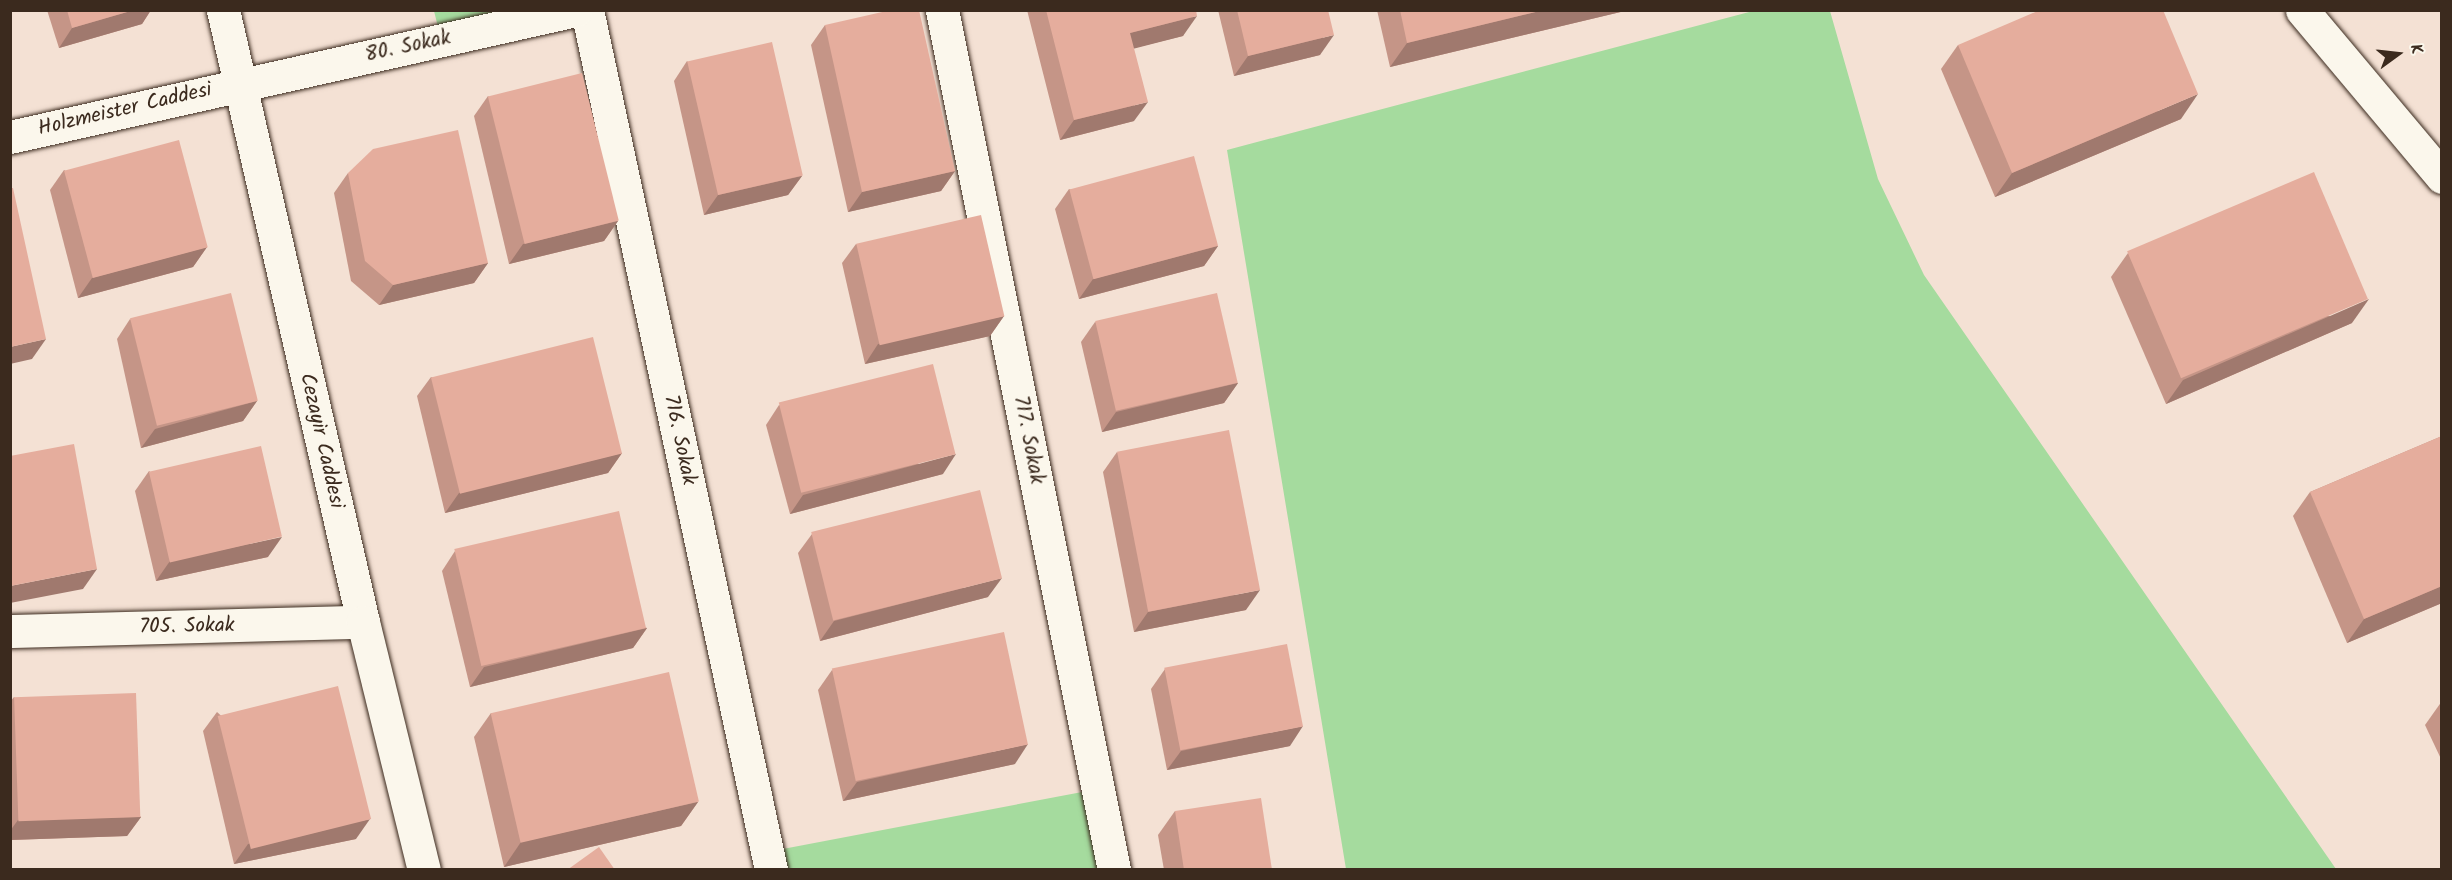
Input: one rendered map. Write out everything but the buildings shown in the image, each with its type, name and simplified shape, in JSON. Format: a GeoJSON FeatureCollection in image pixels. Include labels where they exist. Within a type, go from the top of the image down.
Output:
{"type":"FeatureCollection","features":[{"type":"Feature","properties":{"kind":"street","name":"Cezayir Caddesi"},"geometry":{"type":"LineString","coordinates":[[223,10],[363,622],[424,870]]}},
{"type":"Feature","properties":{"kind":"street","name":"80. Sokak"},"geometry":{"type":"LineString","coordinates":[[240,83],[576,10]]}},
{"type":"Feature","properties":{"kind":"street","name":"716. Sokak"},"geometry":{"type":"LineString","coordinates":[[587,10],[771,870]]}},
{"type":"Feature","properties":{"kind":"street","name":"717. Sokak"},"geometry":{"type":"LineString","coordinates":[[942,10],[1114,870]]}},
{"type":"Feature","properties":{"kind":"street"},"geometry":{"type":"LineString","coordinates":[[2302,10],[2442,177]]}},
{"type":"Feature","properties":{"kind":"street","name":"Holzmeister Caddesi"},"geometry":{"type":"LineString","coordinates":[[10,136],[240,83]]}},
{"type":"Feature","properties":{"kind":"street","name":"705. Sokak"},"geometry":{"type":"LineString","coordinates":[[10,631],[363,622]]}},
{"type":"Feature","properties":{"kind":"green space"},"geometry":{"type":"Polygon","coordinates":[[[575,10],[441,39],[434,11],[575,10]]]}},
{"type":"Feature","properties":{"kind":"green space"},"geometry":{"type":"Polygon","coordinates":[[[1753,11],[1830,11],[1878,179],[1924,275],[2336,869],[1346,869],[1227,150],[1753,11]]]}},
{"type":"Feature","properties":{"kind":"green space"},"geometry":{"type":"Polygon","coordinates":[[[1098,789],[1114,869],[771,869],[767,852],[1098,789]]]}}]}
